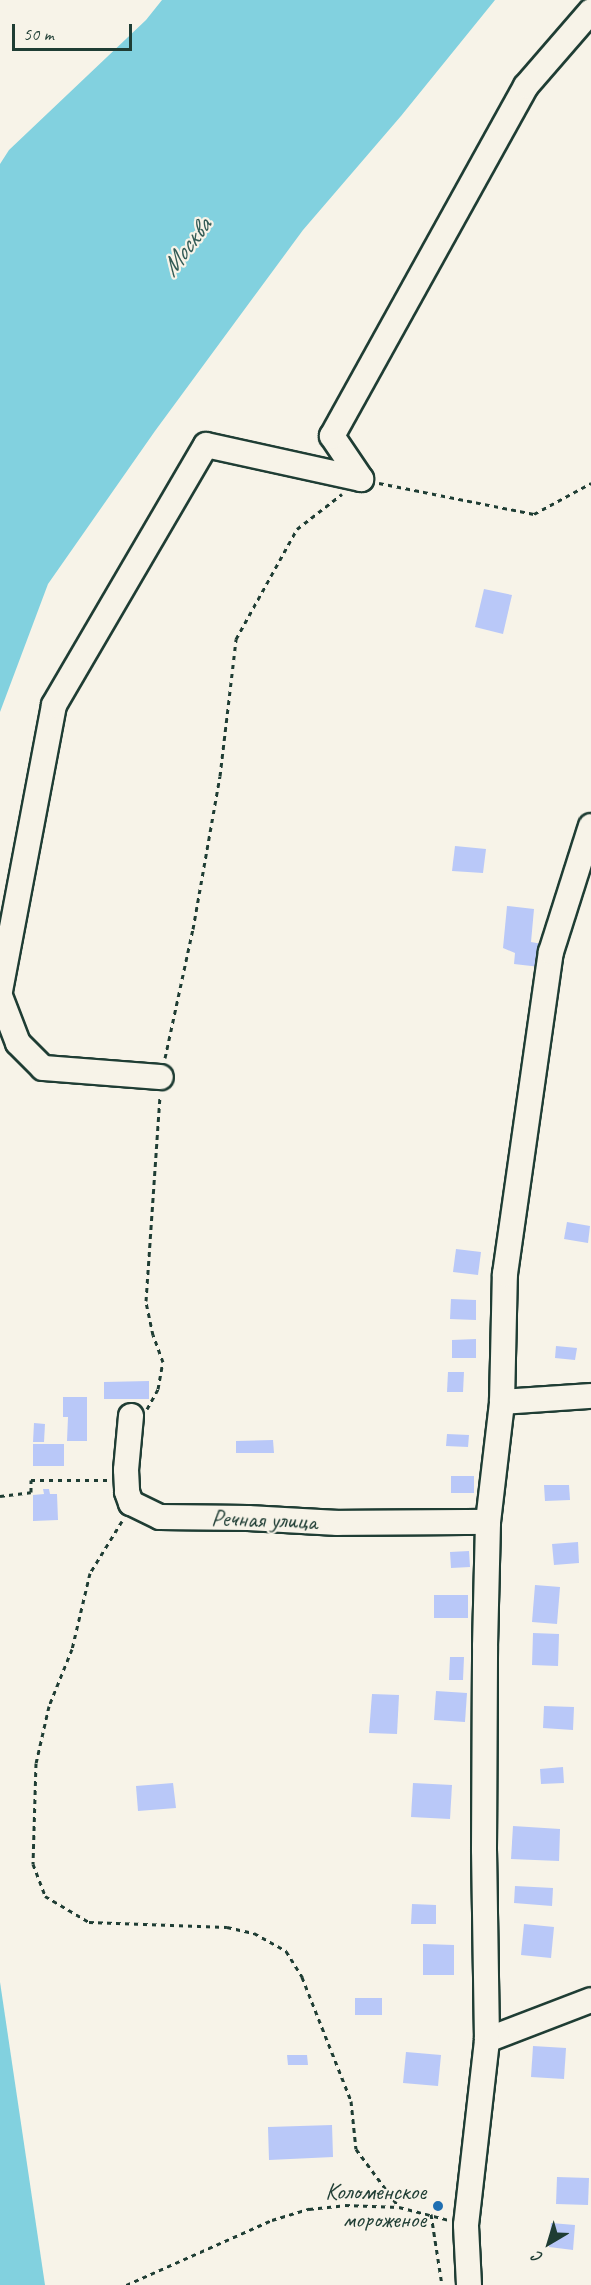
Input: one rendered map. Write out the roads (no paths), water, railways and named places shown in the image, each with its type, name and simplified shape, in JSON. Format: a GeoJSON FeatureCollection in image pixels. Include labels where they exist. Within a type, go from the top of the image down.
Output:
{"type":"FeatureCollection","features":[{"type":"Feature","properties":{"kind":"street"},"geometry":{"type":"LineString","coordinates":[[0,991],[54,705],[206,444],[361,479],[332,436],[526,86],[591,11]]}},
{"type":"Feature","properties":{"kind":"street"},"geometry":{"type":"LineString","coordinates":[[469,2285],[466,2225],[487,2040],[484,1838],[488,1522],[502,1402],[505,1274],[551,952],[591,826]]}},
{"type":"Feature","properties":{"kind":"street"},"geometry":{"type":"LineString","coordinates":[[0,996],[18,1043],[43,1068],[161,1077]]}},
{"type":"Feature","properties":{"kind":"street"},"geometry":{"type":"LineString","coordinates":[[502,1402],[591,1396]]}},
{"type":"Feature","properties":{"kind":"street","name":"Речная улица"},"geometry":{"type":"LineString","coordinates":[[130,1421],[129,1492],[160,1518],[248,1518],[338,1523],[488,1522]]}},
{"type":"Feature","properties":{"kind":"street"},"geometry":{"type":"LineString","coordinates":[[487,2040],[591,2000]]}},
{"type":"Feature","properties":{"kind":"water","name":"Москва"},"geometry":{"type":"Polygon","coordinates":[[[162,0],[495,0],[401,116],[303,230],[155,431],[48,584],[0,712],[0,164],[9,150],[146,20],[162,0]]]}},
{"type":"Feature","properties":{"kind":"water"},"geometry":{"type":"Polygon","coordinates":[[[0,1982],[45,2285],[0,2285],[0,1982]]]}},
{"type":"Feature","properties":{"kind":"place","name":"Коломенское мороженое"},"geometry":{"type":"Point","coordinates":[438,2206]}}]}
